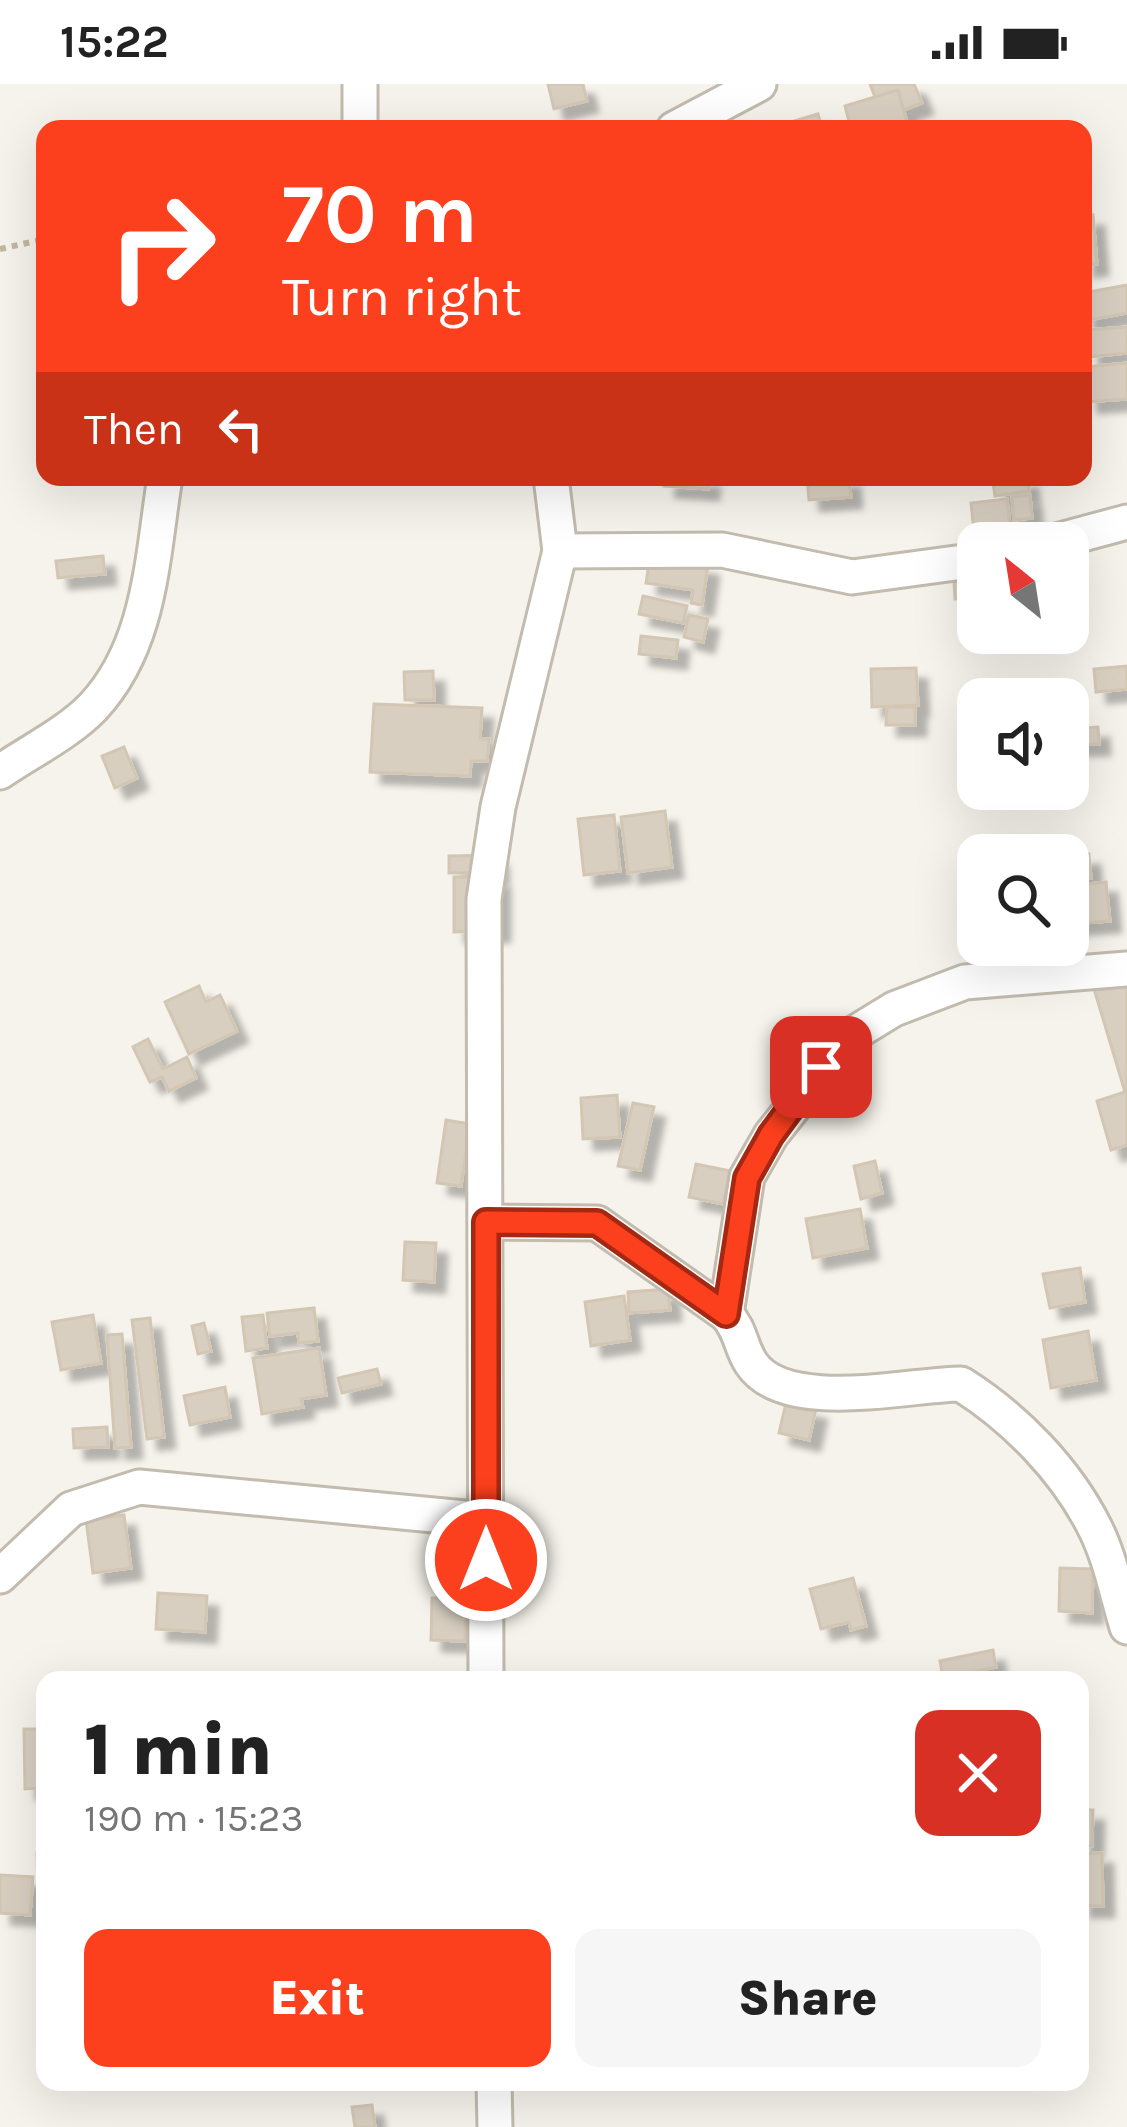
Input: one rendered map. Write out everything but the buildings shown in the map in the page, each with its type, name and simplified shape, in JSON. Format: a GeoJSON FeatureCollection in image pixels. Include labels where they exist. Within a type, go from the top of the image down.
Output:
{"type":"FeatureCollection","features":[{"type":"Feature","properties":{"kind":"street"},"geometry":{"type":"LineString","coordinates":[[360,84],[360,120]]}},
{"type":"Feature","properties":{"kind":"street"},"geometry":{"type":"LineString","coordinates":[[691,120],[759,84]]}},
{"type":"Feature","properties":{"kind":"street"},"geometry":{"type":"LineString","coordinates":[[0,772],[90,710],[125,666],[140,628],[164,486]]}},
{"type":"Feature","properties":{"kind":"street"},"geometry":{"type":"LineString","coordinates":[[486,1671],[484,898],[498,807],[560,550],[552,486]]}},
{"type":"Feature","properties":{"kind":"street"},"geometry":{"type":"LineString","coordinates":[[1089,532],[1127,522]]}},
{"type":"Feature","properties":{"kind":"street"},"geometry":{"type":"LineString","coordinates":[[560,550],[722,550],[852,578],[957,563]]}},
{"type":"Feature","properties":{"kind":"street"},"geometry":{"type":"LineString","coordinates":[[726,1314],[747,1178],[771,1135],[850,1036],[894,1009],[964,982],[1127,969]]}},
{"type":"Feature","properties":{"kind":"street"},"geometry":{"type":"LineString","coordinates":[[486,1222],[597,1223],[726,1314],[740,1329],[751,1364],[771,1381],[837,1393],[904,1393],[961,1384],[992,1403],[1033,1441],[1095,1528],[1127,1627]]}},
{"type":"Feature","properties":{"kind":"street"},"geometry":{"type":"LineString","coordinates":[[0,1576],[71,1509],[140,1487],[486,1520]]}},
{"type":"Feature","properties":{"kind":"street"},"geometry":{"type":"LineString","coordinates":[[494,2091],[495,2127]]}},
{"type":"Feature","properties":{"kind":"path"},"geometry":{"type":"LineString","coordinates":[[0,249],[36,241]]}},
{"type":"Feature","properties":{"kind":"route"},"geometry":{"type":"LineString","coordinates":[[486,1560],[486,1222],[597,1223],[726,1314],[747,1178],[771,1135],[821,1067]]}}]}
